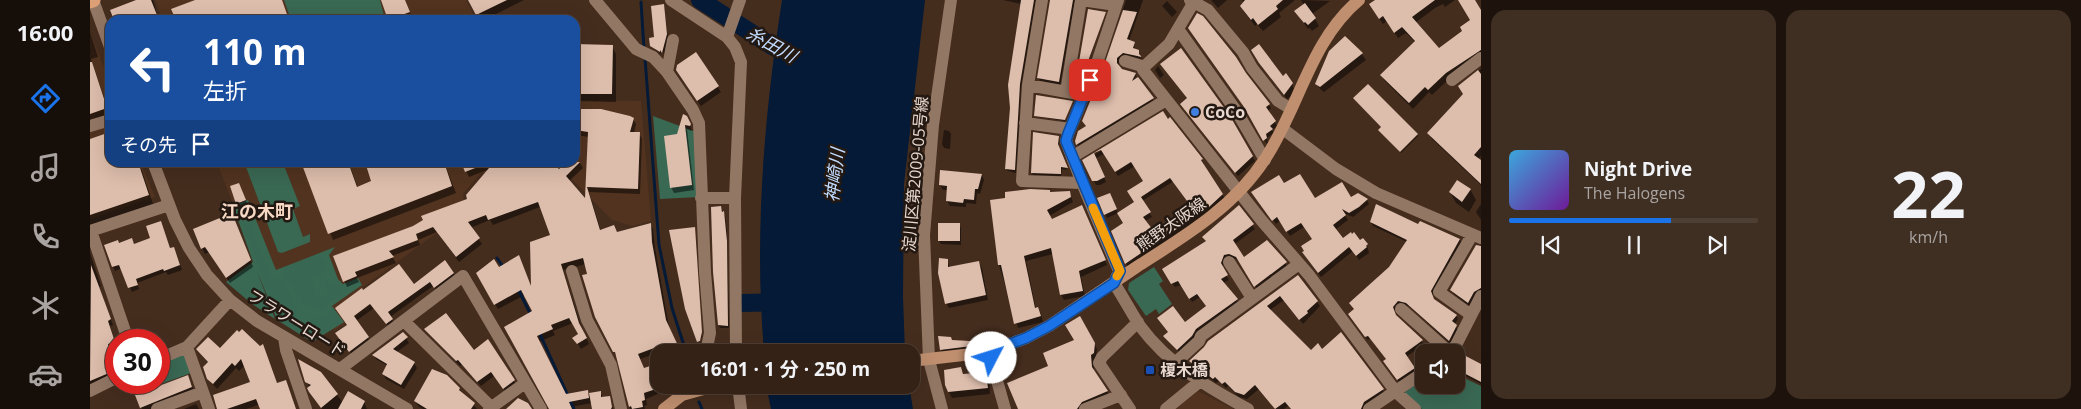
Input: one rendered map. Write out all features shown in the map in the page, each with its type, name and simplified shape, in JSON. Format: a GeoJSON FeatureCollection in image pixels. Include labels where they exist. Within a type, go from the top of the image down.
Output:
{"type":"FeatureCollection","features":[{"type":"Feature","properties":{"kind":"main road","name":"熊野大阪線"},"geometry":{"type":"LineString","coordinates":[[921,361],[989,352],[1026,338],[1049,326],[1206,221],[1240,192],[1265,160],[1283,129],[1324,40],[1343,15],[1359,0]]}},
{"type":"Feature","properties":{"kind":"main road"},"geometry":{"type":"LineString","coordinates":[[664,409],[685,394]]}},
{"type":"Feature","properties":{"kind":"street"},"geometry":{"type":"LineString","coordinates":[[91,0],[105,35]]}},
{"type":"Feature","properties":{"kind":"street"},"geometry":{"type":"LineString","coordinates":[[671,0],[729,34],[741,62],[735,198],[736,344]]}},
{"type":"Feature","properties":{"kind":"street","name":"淀川区第2009-05号線"},"geometry":{"type":"LineString","coordinates":[[942,409],[921,361],[924,235],[933,124],[952,0]]}},
{"type":"Feature","properties":{"kind":"street"},"geometry":{"type":"LineString","coordinates":[[1042,0],[1028,85],[1022,181],[1082,183]]}},
{"type":"Feature","properties":{"kind":"street"},"geometry":{"type":"LineString","coordinates":[[1066,92],[1081,0],[1117,2],[1096,66],[1066,141],[1120,271],[1114,283],[1138,322],[1166,355],[1199,382],[1248,409]]}},
{"type":"Feature","properties":{"kind":"street"},"geometry":{"type":"LineString","coordinates":[[598,1],[636,49],[653,57],[667,72],[693,110],[699,123],[701,198],[710,333],[708,344]]}},
{"type":"Feature","properties":{"kind":"street"},"geometry":{"type":"LineString","coordinates":[[1291,109],[1278,101],[1272,94],[1252,68],[1243,52],[1208,10],[1193,1],[1169,44],[1143,70],[1299,264],[1396,392],[1415,409]]}},
{"type":"Feature","properties":{"kind":"street"},"geometry":{"type":"LineString","coordinates":[[729,34],[739,3]]}},
{"type":"Feature","properties":{"kind":"street"},"geometry":{"type":"LineString","coordinates":[[1178,29],[1237,112],[1265,160]]}},
{"type":"Feature","properties":{"kind":"street"},"geometry":{"type":"LineString","coordinates":[[667,72],[673,40]]}},
{"type":"Feature","properties":{"kind":"street"},"geometry":{"type":"LineString","coordinates":[[1452,80],[1481,58]]}},
{"type":"Feature","properties":{"kind":"street"},"geometry":{"type":"LineString","coordinates":[[1125,60],[1145,68]]}},
{"type":"Feature","properties":{"kind":"street"},"geometry":{"type":"LineString","coordinates":[[1028,85],[1084,95]]}},
{"type":"Feature","properties":{"kind":"street"},"geometry":{"type":"LineString","coordinates":[[1072,157],[1166,100]]}},
{"type":"Feature","properties":{"kind":"street"},"geometry":{"type":"LineString","coordinates":[[90,126],[105,122]]}},
{"type":"Feature","properties":{"kind":"street"},"geometry":{"type":"LineString","coordinates":[[1025,123],[1070,129]]}},
{"type":"Feature","properties":{"kind":"street"},"geometry":{"type":"LineString","coordinates":[[1283,129],[1336,169],[1376,193],[1477,237],[1439,292],[1471,315]]}},
{"type":"Feature","properties":{"kind":"street","name":"フラワーロード"},"geometry":{"type":"LineString","coordinates":[[155,167],[169,205],[189,248],[207,274],[230,300],[257,321],[407,409]]}},
{"type":"Feature","properties":{"kind":"street"},"geometry":{"type":"LineString","coordinates":[[701,198],[735,198]]}},
{"type":"Feature","properties":{"kind":"street"},"geometry":{"type":"LineString","coordinates":[[124,329],[90,231],[169,205]]}},
{"type":"Feature","properties":{"kind":"street"},"geometry":{"type":"LineString","coordinates":[[1229,262],[1232,270],[1252,298]]}},
{"type":"Feature","properties":{"kind":"street"},"geometry":{"type":"LineString","coordinates":[[1175,362],[1199,341],[1201,336],[1299,264]]}},
{"type":"Feature","properties":{"kind":"street"},"geometry":{"type":"LineString","coordinates":[[572,271],[587,320],[611,365],[621,409]]}},
{"type":"Feature","properties":{"kind":"street"},"geometry":{"type":"LineString","coordinates":[[340,369],[463,276],[541,409]]}},
{"type":"Feature","properties":{"kind":"street"},"geometry":{"type":"LineString","coordinates":[[1454,344],[1481,296]]}},
{"type":"Feature","properties":{"kind":"street"},"geometry":{"type":"LineString","coordinates":[[170,354],[187,347],[230,300]]}},
{"type":"Feature","properties":{"kind":"street"},"geometry":{"type":"LineString","coordinates":[[1401,308],[1440,344]]}},
{"type":"Feature","properties":{"kind":"street"},"geometry":{"type":"LineString","coordinates":[[404,321],[490,408],[525,383]]}},
{"type":"Feature","properties":{"kind":"street"},"geometry":{"type":"LineString","coordinates":[[1130,409],[1099,363],[1102,357],[1138,322]]}},
{"type":"Feature","properties":{"kind":"street"},"geometry":{"type":"LineString","coordinates":[[284,337],[286,350],[306,409]]}},
{"type":"Feature","properties":{"kind":"street"},"geometry":{"type":"LineString","coordinates":[[187,347],[209,409]]}},
{"type":"Feature","properties":{"kind":"street"},"geometry":{"type":"LineString","coordinates":[[989,352],[1005,409]]}},
{"type":"Feature","properties":{"kind":"street"},"geometry":{"type":"LineString","coordinates":[[1369,409],[1415,378]]}},
{"type":"Feature","properties":{"kind":"street"},"geometry":{"type":"LineString","coordinates":[[1166,409],[1199,382]]}},
{"type":"Feature","properties":{"kind":"street"},"geometry":{"type":"LineString","coordinates":[[90,391],[105,384]]}},
{"type":"Feature","properties":{"kind":"street"},"geometry":{"type":"LineString","coordinates":[[157,409],[203,392]]}},
{"type":"Feature","properties":{"kind":"street"},"geometry":{"type":"LineString","coordinates":[[740,394],[742,409]]}},
{"type":"Feature","properties":{"kind":"street"},"geometry":{"type":"LineString","coordinates":[[1085,409],[1121,395]]}},
{"type":"Feature","properties":{"kind":"shaded area"},"geometry":{"type":"Polygon","coordinates":[[[155,0],[466,0],[474,15],[161,15],[155,0]]]}},
{"type":"Feature","properties":{"kind":"shaded area"},"geometry":{"type":"Polygon","coordinates":[[[90,32],[105,70],[105,167],[143,167],[155,197],[90,219],[90,32]]]}},
{"type":"Feature","properties":{"kind":"shaded area"},"geometry":{"type":"Polygon","coordinates":[[[580,100],[641,101],[651,221],[632,226],[612,220],[560,167],[580,167],[580,100]]]}},
{"type":"Feature","properties":{"kind":"shaded area"},"geometry":{"type":"Polygon","coordinates":[[[219,167],[499,167],[480,174],[463,194],[465,212],[358,291],[370,307],[334,331],[278,319],[219,167]]]}},
{"type":"Feature","properties":{"kind":"shaded area"},"geometry":{"type":"Polygon","coordinates":[[[1198,391],[1233,409],[1176,409],[1198,391]]]}},
{"type":"Feature","properties":{"kind":"green space"},"geometry":{"type":"Polygon","coordinates":[[[284,0],[380,0],[384,15],[289,15],[284,0]]]}},
{"type":"Feature","properties":{"kind":"green space"},"geometry":{"type":"Polygon","coordinates":[[[653,116],[696,132],[699,197],[660,199],[653,116]]]}},
{"type":"Feature","properties":{"kind":"green space"},"geometry":{"type":"Polygon","coordinates":[[[246,167],[285,167],[300,206],[293,209],[303,237],[310,234],[310,242],[282,253],[278,252],[246,167]]]}},
{"type":"Feature","properties":{"kind":"green space"},"geometry":{"type":"Polygon","coordinates":[[[248,200],[276,270],[335,247],[329,255],[338,279],[343,284],[358,278],[362,285],[332,306],[344,322],[312,342],[277,320],[257,271],[275,319],[252,304],[226,282],[253,262],[233,206],[248,200]]]}},
{"type":"Feature","properties":{"kind":"green space"},"geometry":{"type":"Polygon","coordinates":[[[242,204],[270,277],[280,280],[299,312],[292,319],[305,328],[308,321],[325,316],[332,309],[342,322],[312,339],[279,318],[236,207],[242,204]]]}},
{"type":"Feature","properties":{"kind":"green space"},"geometry":{"type":"Polygon","coordinates":[[[317,255],[325,259],[327,264],[322,276],[316,277],[312,274],[310,276],[315,288],[313,294],[317,299],[329,293],[325,283],[328,281],[340,287],[342,292],[321,310],[315,310],[311,305],[303,304],[301,296],[294,292],[293,283],[285,280],[283,274],[285,268],[317,255]]]}},
{"type":"Feature","properties":{"kind":"green space"},"geometry":{"type":"Polygon","coordinates":[[[1154,267],[1163,281],[1159,284],[1172,304],[1159,314],[1156,309],[1146,316],[1128,290],[1129,283],[1154,267]]]}},
{"type":"Feature","properties":{"kind":"green space"},"geometry":{"type":"Polygon","coordinates":[[[180,354],[186,355],[191,373],[170,381],[170,359],[180,354]]]}},
{"type":"Feature","properties":{"kind":"green space"},"geometry":{"type":"Polygon","coordinates":[[[1465,378],[1481,386],[1481,409],[1422,409],[1404,393],[1415,385],[1415,394],[1465,394],[1465,378]]]}},
{"type":"Feature","properties":{"kind":"water","name":"神崎川"},"geometry":{"type":"Polygon","coordinates":[[[782,0],[925,0],[904,184],[903,297],[905,344],[763,344],[760,264],[761,220],[766,132],[782,0]]]}},
{"type":"Feature","properties":{"kind":"water"},"geometry":{"type":"Polygon","coordinates":[[[768,394],[910,394],[913,409],[771,409],[768,394]]]}},
{"type":"Feature","properties":{"kind":"building"},"geometry":{"type":"Polygon","coordinates":[[[136,0],[151,0],[157,15],[112,15],[110,10],[136,0]]]}},
{"type":"Feature","properties":{"kind":"building"},"geometry":{"type":"Polygon","coordinates":[[[195,0],[282,0],[287,15],[174,15],[171,9],[195,0]]]}},
{"type":"Feature","properties":{"kind":"building"},"geometry":{"type":"Polygon","coordinates":[[[381,0],[405,0],[410,12],[402,15],[386,15],[381,0]]]}},
{"type":"Feature","properties":{"kind":"building"},"geometry":{"type":"Polygon","coordinates":[[[468,0],[507,0],[476,15],[468,0]]]}},
{"type":"Feature","properties":{"kind":"building"},"geometry":{"type":"Polygon","coordinates":[[[1021,0],[1034,0],[1020,84],[1015,170],[1005,169],[1010,108],[1008,85],[1021,0]]]}},
{"type":"Feature","properties":{"kind":"building"},"geometry":{"type":"Polygon","coordinates":[[[1050,0],[1073,0],[1059,82],[1037,78],[1050,0]]]}},
{"type":"Feature","properties":{"kind":"building"},"geometry":{"type":"Polygon","coordinates":[[[1245,0],[1283,0],[1276,6],[1278,9],[1258,25],[1253,18],[1251,20],[1240,6],[1245,0]]]}},
{"type":"Feature","properties":{"kind":"building"},"geometry":{"type":"Polygon","coordinates":[[[1375,0],[1435,0],[1412,17],[1439,48],[1462,31],[1460,27],[1470,20],[1458,0],[1475,0],[1481,10],[1481,50],[1446,73],[1428,90],[1425,87],[1409,103],[1380,75],[1415,41],[1402,27],[1394,33],[1383,16],[1379,19],[1369,4],[1375,0]]]}},
{"type":"Feature","properties":{"kind":"building"},"geometry":{"type":"Polygon","coordinates":[[[1305,3],[1316,18],[1308,25],[1294,11],[1305,3]]]}},
{"type":"Feature","properties":{"kind":"building"},"geometry":{"type":"Polygon","coordinates":[[[664,4],[667,34],[662,53],[660,50],[660,52],[650,46],[649,38],[654,37],[651,6],[664,4]]]}},
{"type":"Feature","properties":{"kind":"building"},"geometry":{"type":"Polygon","coordinates":[[[1088,9],[1106,12],[1079,86],[1075,85],[1088,9]]]}},
{"type":"Feature","properties":{"kind":"building"},"geometry":{"type":"Polygon","coordinates":[[[1123,10],[1137,12],[1127,39],[1135,42],[1133,48],[1139,50],[1139,54],[1142,57],[1123,53],[1117,58],[1117,63],[1122,69],[1136,73],[1132,81],[1138,77],[1154,98],[1076,145],[1075,141],[1078,131],[1086,126],[1082,121],[1093,94],[1105,83],[1099,80],[1123,10]]]}},
{"type":"Feature","properties":{"kind":"building"},"geometry":{"type":"Polygon","coordinates":[[[1197,13],[1203,16],[1236,57],[1270,104],[1266,107],[1276,121],[1270,126],[1273,129],[1266,134],[1267,138],[1263,141],[1244,107],[1188,28],[1197,13]]]}},
{"type":"Feature","properties":{"kind":"building"},"geometry":{"type":"Polygon","coordinates":[[[1345,36],[1363,53],[1320,87],[1315,84],[1329,51],[1345,36]]]}},
{"type":"Feature","properties":{"kind":"building"},"geometry":{"type":"Polygon","coordinates":[[[580,44],[613,45],[612,94],[580,94],[580,44]]]}},
{"type":"Feature","properties":{"kind":"building"},"geometry":{"type":"Polygon","coordinates":[[[1259,44],[1283,76],[1286,73],[1293,83],[1284,95],[1251,50],[1259,44]]]}},
{"type":"Feature","properties":{"kind":"building"},"geometry":{"type":"Polygon","coordinates":[[[1181,48],[1230,116],[1253,156],[1235,173],[1180,104],[1187,98],[1160,64],[1181,48]]]}},
{"type":"Feature","properties":{"kind":"building"},"geometry":{"type":"Polygon","coordinates":[[[696,52],[719,86],[697,101],[676,70],[677,65],[696,52]]]}},
{"type":"Feature","properties":{"kind":"building"},"geometry":{"type":"Polygon","coordinates":[[[90,62],[92,62],[105,102],[105,109],[90,114],[90,62]]]}},
{"type":"Feature","properties":{"kind":"building"},"geometry":{"type":"Polygon","coordinates":[[[1478,70],[1481,74],[1481,147],[1474,155],[1481,160],[1481,184],[1427,133],[1463,94],[1458,86],[1478,70]]]}},
{"type":"Feature","properties":{"kind":"building"},"geometry":{"type":"Polygon","coordinates":[[[1368,84],[1418,134],[1400,152],[1378,130],[1381,127],[1353,98],[1368,84]]]}},
{"type":"Feature","properties":{"kind":"building"},"geometry":{"type":"Polygon","coordinates":[[[1036,95],[1073,101],[1065,120],[1034,116],[1036,95]]]}},
{"type":"Feature","properties":{"kind":"building"},"geometry":{"type":"Polygon","coordinates":[[[580,109],[601,109],[634,118],[630,132],[640,132],[638,189],[587,187],[600,230],[614,225],[617,232],[651,223],[652,242],[666,320],[677,344],[650,344],[650,350],[638,354],[644,368],[650,366],[650,391],[644,393],[643,407],[632,409],[631,406],[629,407],[615,352],[613,352],[595,317],[582,275],[587,274],[583,258],[561,264],[579,323],[587,338],[577,344],[572,338],[578,334],[569,318],[551,325],[553,329],[537,336],[566,394],[588,390],[589,398],[569,402],[572,409],[549,409],[504,327],[532,311],[521,290],[494,305],[476,273],[494,259],[499,267],[519,255],[531,286],[530,242],[550,235],[538,202],[488,220],[486,215],[468,222],[480,238],[456,257],[433,227],[416,234],[418,240],[389,251],[394,257],[355,272],[357,276],[343,282],[333,256],[413,226],[423,220],[421,216],[467,199],[466,195],[489,168],[557,167],[559,169],[561,167],[575,167],[566,176],[585,198],[588,132],[580,131],[580,109]]]}},
{"type":"Feature","properties":{"kind":"building"},"geometry":{"type":"Polygon","coordinates":[[[1163,111],[1168,119],[1170,117],[1203,159],[1201,160],[1223,194],[1209,207],[1125,264],[1111,231],[1123,223],[1117,213],[1134,202],[1127,191],[1143,181],[1131,162],[1115,172],[1101,150],[1094,153],[1105,177],[1092,181],[1082,160],[1163,111]],[[1170,178],[1141,197],[1151,212],[1143,217],[1153,230],[1190,205],[1170,178]]]}},
{"type":"Feature","properties":{"kind":"building"},"geometry":{"type":"Polygon","coordinates":[[[683,114],[687,116],[691,124],[690,126],[685,125],[692,185],[670,188],[664,136],[677,134],[683,114]]]}},
{"type":"Feature","properties":{"kind":"building"},"geometry":{"type":"Polygon","coordinates":[[[1033,132],[1059,136],[1058,144],[1068,168],[1061,167],[1061,174],[1031,173],[1033,132]]]}},
{"type":"Feature","properties":{"kind":"building"},"geometry":{"type":"Polygon","coordinates":[[[105,134],[105,167],[140,167],[149,195],[90,215],[90,139],[105,134]]]}},
{"type":"Feature","properties":{"kind":"building"},"geometry":{"type":"Polygon","coordinates":[[[303,167],[350,167],[357,187],[371,181],[367,167],[446,167],[452,186],[328,234],[303,167]]]}},
{"type":"Feature","properties":{"kind":"building"},"geometry":{"type":"Polygon","coordinates":[[[463,167],[478,167],[465,172],[463,167]]]}},
{"type":"Feature","properties":{"kind":"building"},"geometry":{"type":"Polygon","coordinates":[[[940,170],[982,174],[978,189],[975,189],[974,200],[964,199],[963,203],[946,201],[947,186],[939,185],[940,170]]]}},
{"type":"Feature","properties":{"kind":"building"},"geometry":{"type":"Polygon","coordinates":[[[1300,174],[1315,198],[1342,182],[1351,197],[1358,193],[1368,199],[1349,213],[1342,209],[1346,215],[1333,225],[1343,238],[1354,232],[1360,240],[1363,238],[1368,244],[1367,247],[1356,256],[1349,247],[1318,273],[1302,252],[1304,251],[1301,246],[1312,239],[1301,223],[1286,232],[1277,217],[1272,221],[1251,192],[1279,175],[1284,183],[1300,174]]]}},
{"type":"Feature","properties":{"kind":"building"},"geometry":{"type":"Polygon","coordinates":[[[1457,180],[1471,189],[1462,202],[1449,192],[1457,180]]]}},
{"type":"Feature","properties":{"kind":"building"},"geometry":{"type":"Polygon","coordinates":[[[239,183],[246,200],[236,204],[230,186],[239,183]]]}},
{"type":"Feature","properties":{"kind":"building"},"geometry":{"type":"Polygon","coordinates":[[[1030,189],[1050,190],[1050,192],[1070,191],[1071,197],[1047,210],[1052,219],[1082,205],[1106,260],[1079,271],[1083,291],[1060,295],[1051,248],[1024,256],[1035,308],[1038,307],[1041,316],[1014,324],[1001,265],[998,265],[990,200],[1005,198],[1005,192],[1030,189]]]}},
{"type":"Feature","properties":{"kind":"building"},"geometry":{"type":"Polygon","coordinates":[[[1110,193],[1117,209],[1104,215],[1097,198],[1110,193]]]}},
{"type":"Feature","properties":{"kind":"building"},"geometry":{"type":"Polygon","coordinates":[[[1376,204],[1418,224],[1420,221],[1460,239],[1431,291],[1434,299],[1457,315],[1452,321],[1457,325],[1449,341],[1406,303],[1398,301],[1393,307],[1396,315],[1423,340],[1405,353],[1415,368],[1397,380],[1383,361],[1386,359],[1368,336],[1365,337],[1348,314],[1354,309],[1349,303],[1389,267],[1407,240],[1370,222],[1376,204]]]}},
{"type":"Feature","properties":{"kind":"building"},"geometry":{"type":"Polygon","coordinates":[[[1239,205],[1254,224],[1233,240],[1244,257],[1267,240],[1287,262],[1254,287],[1236,257],[1229,254],[1224,255],[1221,263],[1228,275],[1221,279],[1238,299],[1196,329],[1192,336],[1177,350],[1163,336],[1168,332],[1157,318],[1173,306],[1185,322],[1206,306],[1197,294],[1189,299],[1178,281],[1171,284],[1162,269],[1206,241],[1202,237],[1239,205]]]}},
{"type":"Feature","properties":{"kind":"building"},"geometry":{"type":"Polygon","coordinates":[[[721,206],[722,212],[724,211],[727,241],[728,326],[718,325],[713,272],[711,207],[721,206]]]}},
{"type":"Feature","properties":{"kind":"building"},"geometry":{"type":"Polygon","coordinates":[[[232,213],[251,260],[226,278],[205,247],[201,249],[193,229],[232,213]]]}},
{"type":"Feature","properties":{"kind":"building"},"geometry":{"type":"Polygon","coordinates":[[[161,221],[170,248],[174,247],[180,265],[136,279],[138,285],[128,288],[119,265],[112,267],[104,245],[118,240],[119,243],[132,238],[134,244],[150,238],[146,226],[161,221]]]}},
{"type":"Feature","properties":{"kind":"building"},"geometry":{"type":"Polygon","coordinates":[[[938,223],[960,223],[960,241],[938,241],[938,223]]]}},
{"type":"Feature","properties":{"kind":"building"},"geometry":{"type":"Polygon","coordinates":[[[695,227],[702,332],[700,341],[697,342],[685,309],[669,230],[695,227]]]}},
{"type":"Feature","properties":{"kind":"building"},"geometry":{"type":"Polygon","coordinates":[[[1476,245],[1481,246],[1481,288],[1474,292],[1468,303],[1450,290],[1476,245]]]}},
{"type":"Feature","properties":{"kind":"building"},"geometry":{"type":"Polygon","coordinates":[[[939,258],[948,259],[948,267],[979,261],[986,295],[945,304],[938,273],[939,258]]]}},
{"type":"Feature","properties":{"kind":"building"},"geometry":{"type":"Polygon","coordinates":[[[445,260],[454,273],[434,288],[430,282],[388,312],[393,319],[386,324],[370,304],[354,316],[369,337],[349,352],[335,333],[347,325],[335,308],[399,264],[414,284],[445,260]]]}},
{"type":"Feature","properties":{"kind":"building"},"geometry":{"type":"Polygon","coordinates":[[[91,265],[111,319],[108,321],[111,329],[105,329],[105,375],[90,381],[91,265]]]}},
{"type":"Feature","properties":{"kind":"building"},"geometry":{"type":"Polygon","coordinates":[[[1298,275],[1318,301],[1307,311],[1308,313],[1299,320],[1280,296],[1267,306],[1311,350],[1318,343],[1322,349],[1341,332],[1384,389],[1364,402],[1361,409],[1291,409],[1285,402],[1275,409],[1255,385],[1244,395],[1235,392],[1225,382],[1222,384],[1215,377],[1213,379],[1189,361],[1208,341],[1298,275]]]}},
{"type":"Feature","properties":{"kind":"building"},"geometry":{"type":"Polygon","coordinates":[[[446,313],[474,350],[488,339],[515,380],[503,389],[491,372],[477,382],[458,360],[456,361],[424,329],[446,313]]]}},
{"type":"Feature","properties":{"kind":"building"},"geometry":{"type":"Polygon","coordinates":[[[1080,316],[1095,343],[1094,353],[1091,355],[1092,367],[1108,391],[1082,402],[1077,409],[1018,409],[1007,383],[1048,366],[1043,353],[1074,340],[1065,325],[1080,316]]]}},
{"type":"Feature","properties":{"kind":"building"},"geometry":{"type":"Polygon","coordinates":[[[242,329],[260,346],[263,344],[277,383],[286,380],[296,409],[260,409],[256,399],[227,409],[217,409],[213,395],[250,382],[241,359],[235,366],[232,363],[213,384],[207,379],[203,367],[208,362],[196,349],[208,337],[220,348],[237,330],[239,332],[242,329]]]}},
{"type":"Feature","properties":{"kind":"building"},"geometry":{"type":"Polygon","coordinates":[[[403,332],[408,337],[393,349],[415,362],[401,385],[382,374],[387,364],[372,355],[403,332]]]}},
{"type":"Feature","properties":{"kind":"building"},"geometry":{"type":"Polygon","coordinates":[[[938,336],[951,337],[952,340],[988,342],[988,344],[940,350],[938,336]]]}},
{"type":"Feature","properties":{"kind":"building"},"geometry":{"type":"Polygon","coordinates":[[[1465,356],[1481,364],[1481,382],[1465,374],[1465,356]]]}},
{"type":"Feature","properties":{"kind":"building"},"geometry":{"type":"Polygon","coordinates":[[[298,359],[321,372],[338,394],[321,408],[307,388],[311,385],[305,382],[298,359]]]}},
{"type":"Feature","properties":{"kind":"building"},"geometry":{"type":"Polygon","coordinates":[[[961,367],[963,374],[986,372],[988,388],[948,392],[945,385],[944,370],[961,367]]]}},
{"type":"Feature","properties":{"kind":"building"},"geometry":{"type":"Polygon","coordinates":[[[432,369],[447,375],[460,388],[459,390],[475,403],[471,409],[427,409],[414,401],[432,369]]]}},
{"type":"Feature","properties":{"kind":"building"},"geometry":{"type":"Polygon","coordinates":[[[188,375],[192,387],[140,408],[135,395],[170,394],[170,382],[188,375]]]}},
{"type":"Feature","properties":{"kind":"building"},"geometry":{"type":"Polygon","coordinates":[[[348,391],[365,401],[361,409],[338,409],[348,391]]]}},
{"type":"Feature","properties":{"kind":"building"},"geometry":{"type":"Polygon","coordinates":[[[601,391],[601,397],[610,396],[611,409],[592,409],[589,393],[601,391]]]}},
{"type":"Feature","properties":{"kind":"building"},"geometry":{"type":"Polygon","coordinates":[[[518,398],[528,403],[532,409],[506,409],[518,398]]]}},
{"type":"Feature","properties":{"kind":"waterway","name":"糸田川"},"geometry":{"type":"LineString","coordinates":[[700,0],[772,46],[796,57]]}},
{"type":"Feature","properties":{"kind":"waterway"},"geometry":{"type":"LineString","coordinates":[[641,2],[644,49]]}},
{"type":"Feature","properties":{"kind":"waterway"},"geometry":{"type":"LineString","coordinates":[[645,58],[659,245],[672,308],[683,344]]}},
{"type":"Feature","properties":{"kind":"waterway"},"geometry":{"type":"LineString","coordinates":[[497,258],[504,268]]}},
{"type":"Feature","properties":{"kind":"waterway"},"geometry":{"type":"LineString","coordinates":[[517,287],[531,315]]}},
{"type":"Feature","properties":{"kind":"waterway"},"geometry":{"type":"LineString","coordinates":[[743,303],[785,302]]}},
{"type":"Feature","properties":{"kind":"waterway"},"geometry":{"type":"LineString","coordinates":[[539,332],[574,409]]}},
{"type":"Feature","properties":{"kind":"waterway"},"geometry":{"type":"LineString","coordinates":[[699,402],[702,409]]}},
{"type":"Feature","properties":{"kind":"slow traffic"},"geometry":{"type":"LineString","coordinates":[[1093,208],[1120,271],[1117,276]]}},
{"type":"Feature","properties":{"kind":"place","name":"CoCo"},"geometry":{"type":"Point","coordinates":[1195,112]}},
{"type":"Feature","properties":{"kind":"place","name":"榎木橋"},"geometry":{"type":"Point","coordinates":[1150,370]}},
{"type":"Feature","properties":{"kind":"district","name":"江の木町"},"geometry":{"type":"Point","coordinates":[257,211]}},
{"type":"Feature","properties":{"kind":"route"},"geometry":{"type":"LineString","coordinates":[[991,358],[989,352],[1026,338],[1049,326],[1114,283],[1120,271],[1066,141],[1090,80]]}}]}
